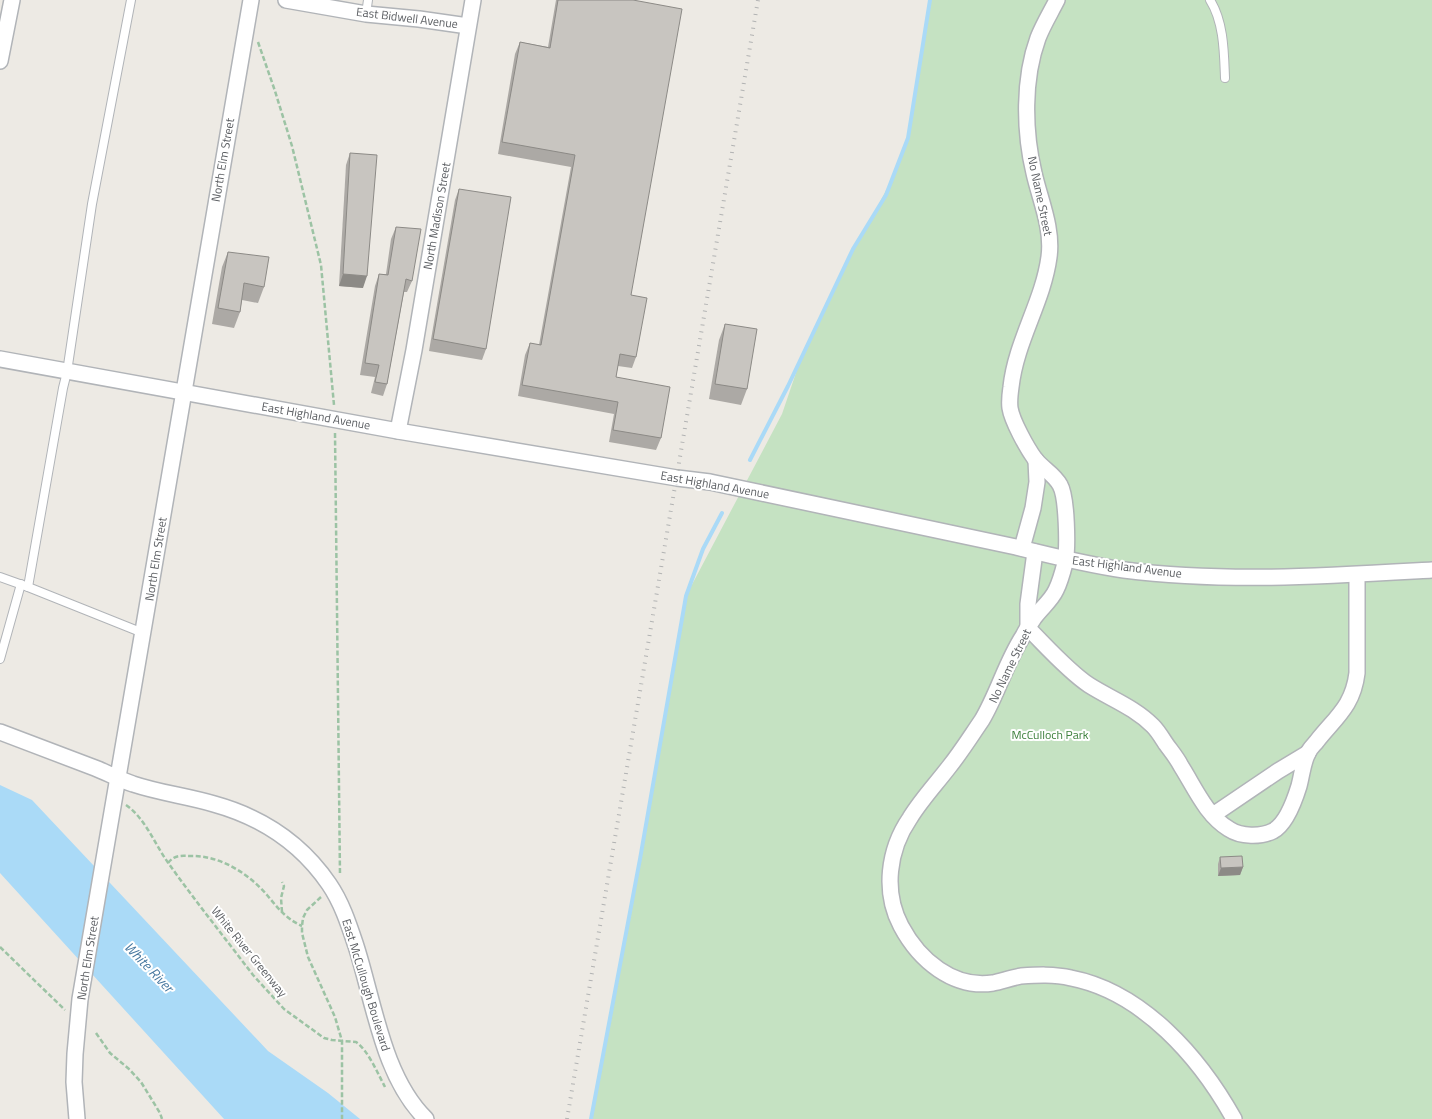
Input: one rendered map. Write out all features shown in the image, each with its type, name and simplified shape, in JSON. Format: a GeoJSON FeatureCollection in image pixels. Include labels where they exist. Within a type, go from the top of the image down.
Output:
{"type":"FeatureCollection","features":[{"type":"Feature","properties":{"kind":"street"},"geometry":{"type":"LineString","coordinates":[[0,61],[12,0]]}},
{"type":"Feature","properties":{"kind":"street","name":"North Elm Street"},"geometry":{"type":"LineString","coordinates":[[77,1119],[75,1072],[80,998],[251,0]]}},
{"type":"Feature","properties":{"kind":"street","name":"East Bidwell Avenue"},"geometry":{"type":"LineString","coordinates":[[286,0],[367,7],[418,19],[468,26]]}},
{"type":"Feature","properties":{"kind":"street","name":"North Madison Street"},"geometry":{"type":"LineString","coordinates":[[398,431],[414,350],[473,0]]}},
{"type":"Feature","properties":{"kind":"street","name":"No Name Street"},"geometry":{"type":"LineString","coordinates":[[1058,0],[1042,27],[1037,40],[1026,103],[1033,169],[1048,230],[1050,252],[1046,273],[1013,370],[1009,400],[1011,413],[1020,434],[1036,460],[1062,488],[1066,529],[1066,559],[1058,588],[1018,644],[984,715],[952,764],[910,816],[902,829],[895,848],[890,873],[890,887],[896,916],[912,945],[936,968],[955,978],[980,984],[994,983],[1021,976],[1056,976],[1088,982],[1105,989],[1142,1011],[1174,1038],[1207,1077],[1234,1119]]}},
{"type":"Feature","properties":{"kind":"street","name":"East Highland Avenue"},"geometry":{"type":"LineString","coordinates":[[0,359],[398,431],[676,478],[710,482],[1124,570],[1209,577],[1286,578],[1432,570]]}},
{"type":"Feature","properties":{"kind":"street"},"geometry":{"type":"LineString","coordinates":[[1036,460],[1037,482],[1028,550],[1028,628],[1077,676],[1089,685],[1137,711],[1154,727],[1200,798],[1213,815],[1234,832],[1248,835],[1264,834],[1278,827],[1289,811],[1308,753]]}},
{"type":"Feature","properties":{"kind":"street"},"geometry":{"type":"LineString","coordinates":[[1213,815],[1308,753],[1345,708],[1355,685],[1357,673],[1357,575]]}},
{"type":"Feature","properties":{"kind":"street","name":"East McCullough Boulevard"},"geometry":{"type":"LineString","coordinates":[[0,732],[148,789],[239,812],[260,821],[296,847],[313,864],[331,887],[341,907],[351,931],[380,1030],[398,1082],[409,1100],[426,1119]]}},
{"type":"Feature","properties":{"kind":"lane"},"geometry":{"type":"LineString","coordinates":[[0,659],[24,585],[66,372],[92,204],[131,0]]}},
{"type":"Feature","properties":{"kind":"lane"},"geometry":{"type":"LineString","coordinates":[[1210,0],[1221,30],[1225,78]]}},
{"type":"Feature","properties":{"kind":"lane"},"geometry":{"type":"LineString","coordinates":[[0,577],[143,633]]}},
{"type":"Feature","properties":{"kind":"path","name":"White River Greenway"},"geometry":{"type":"LineString","coordinates":[[132,809],[168,863],[254,975],[284,1009],[324,1038],[356,1042],[363,1047],[388,1094]]}},
{"type":"Feature","properties":{"kind":"path"},"geometry":{"type":"LineString","coordinates":[[168,863],[172,857],[179,856],[207,857],[222,862],[252,880],[292,922],[302,926]]}},
{"type":"Feature","properties":{"kind":"path"},"geometry":{"type":"LineString","coordinates":[[341,872],[337,882],[308,910],[303,918],[302,926],[308,957],[335,1017],[342,1041],[342,1119]]}},
{"type":"Feature","properties":{"kind":"path"},"geometry":{"type":"LineString","coordinates":[[282,882],[284,886],[281,898],[282,912]]}},
{"type":"Feature","properties":{"kind":"path"},"geometry":{"type":"LineString","coordinates":[[0,947],[68,1013]]}},
{"type":"Feature","properties":{"kind":"path"},"geometry":{"type":"LineString","coordinates":[[96,1033],[110,1053],[141,1082],[162,1119]]}},
{"type":"Feature","properties":{"kind":"green space","name":"McCulloch Park"},"geometry":{"type":"Polygon","coordinates":[[[930,0],[1432,0],[1432,1119],[591,1119],[645,831],[686,596],[782,414],[800,361],[848,260],[894,175],[908,138],[930,0]]]}},
{"type":"Feature","properties":{"kind":"water","name":"White River"},"geometry":{"type":"Polygon","coordinates":[[[0,785],[32,800],[268,1051],[328,1093],[360,1119],[224,1119],[0,873],[0,785]]]}},
{"type":"Feature","properties":{"kind":"building"},"geometry":{"type":"Polygon","coordinates":[[[558,0],[633,0],[682,9],[631,295],[647,298],[636,357],[620,354],[616,377],[670,387],[661,438],[613,430],[618,402],[522,385],[530,343],[541,345],[575,155],[502,142],[520,42],[550,48],[558,0]]]}},
{"type":"Feature","properties":{"kind":"building"},"geometry":{"type":"Polygon","coordinates":[[[350,153],[377,155],[367,276],[343,274],[350,153]]]}},
{"type":"Feature","properties":{"kind":"building"},"geometry":{"type":"Polygon","coordinates":[[[459,189],[511,197],[486,349],[433,339],[459,189]]]}},
{"type":"Feature","properties":{"kind":"building"},"geometry":{"type":"Polygon","coordinates":[[[396,227],[421,229],[412,281],[406,279],[387,384],[375,382],[379,365],[365,363],[379,274],[388,275],[396,227]]]}},
{"type":"Feature","properties":{"kind":"building"},"geometry":{"type":"Polygon","coordinates":[[[228,252],[269,257],[264,287],[244,283],[240,312],[218,308],[228,252]]]}},
{"type":"Feature","properties":{"kind":"building"},"geometry":{"type":"Polygon","coordinates":[[[725,324],[757,329],[747,389],[715,384],[725,324]]]}},
{"type":"Feature","properties":{"kind":"building"},"geometry":{"type":"Polygon","coordinates":[[[1242,856],[1243,867],[1221,868],[1220,857],[1242,856]]]}},
{"type":"Feature","properties":{"kind":"waterway"},"geometry":{"type":"LineString","coordinates":[[750,460],[788,386],[853,249],[886,195],[908,138],[930,0]]}},
{"type":"Feature","properties":{"kind":"waterway"},"geometry":{"type":"LineString","coordinates":[[591,1119],[640,859],[686,596],[703,549],[722,513]]}},
{"type":"Feature","properties":{"kind":"railway"},"geometry":{"type":"LineString","coordinates":[[567,1119],[758,0]]}}]}
